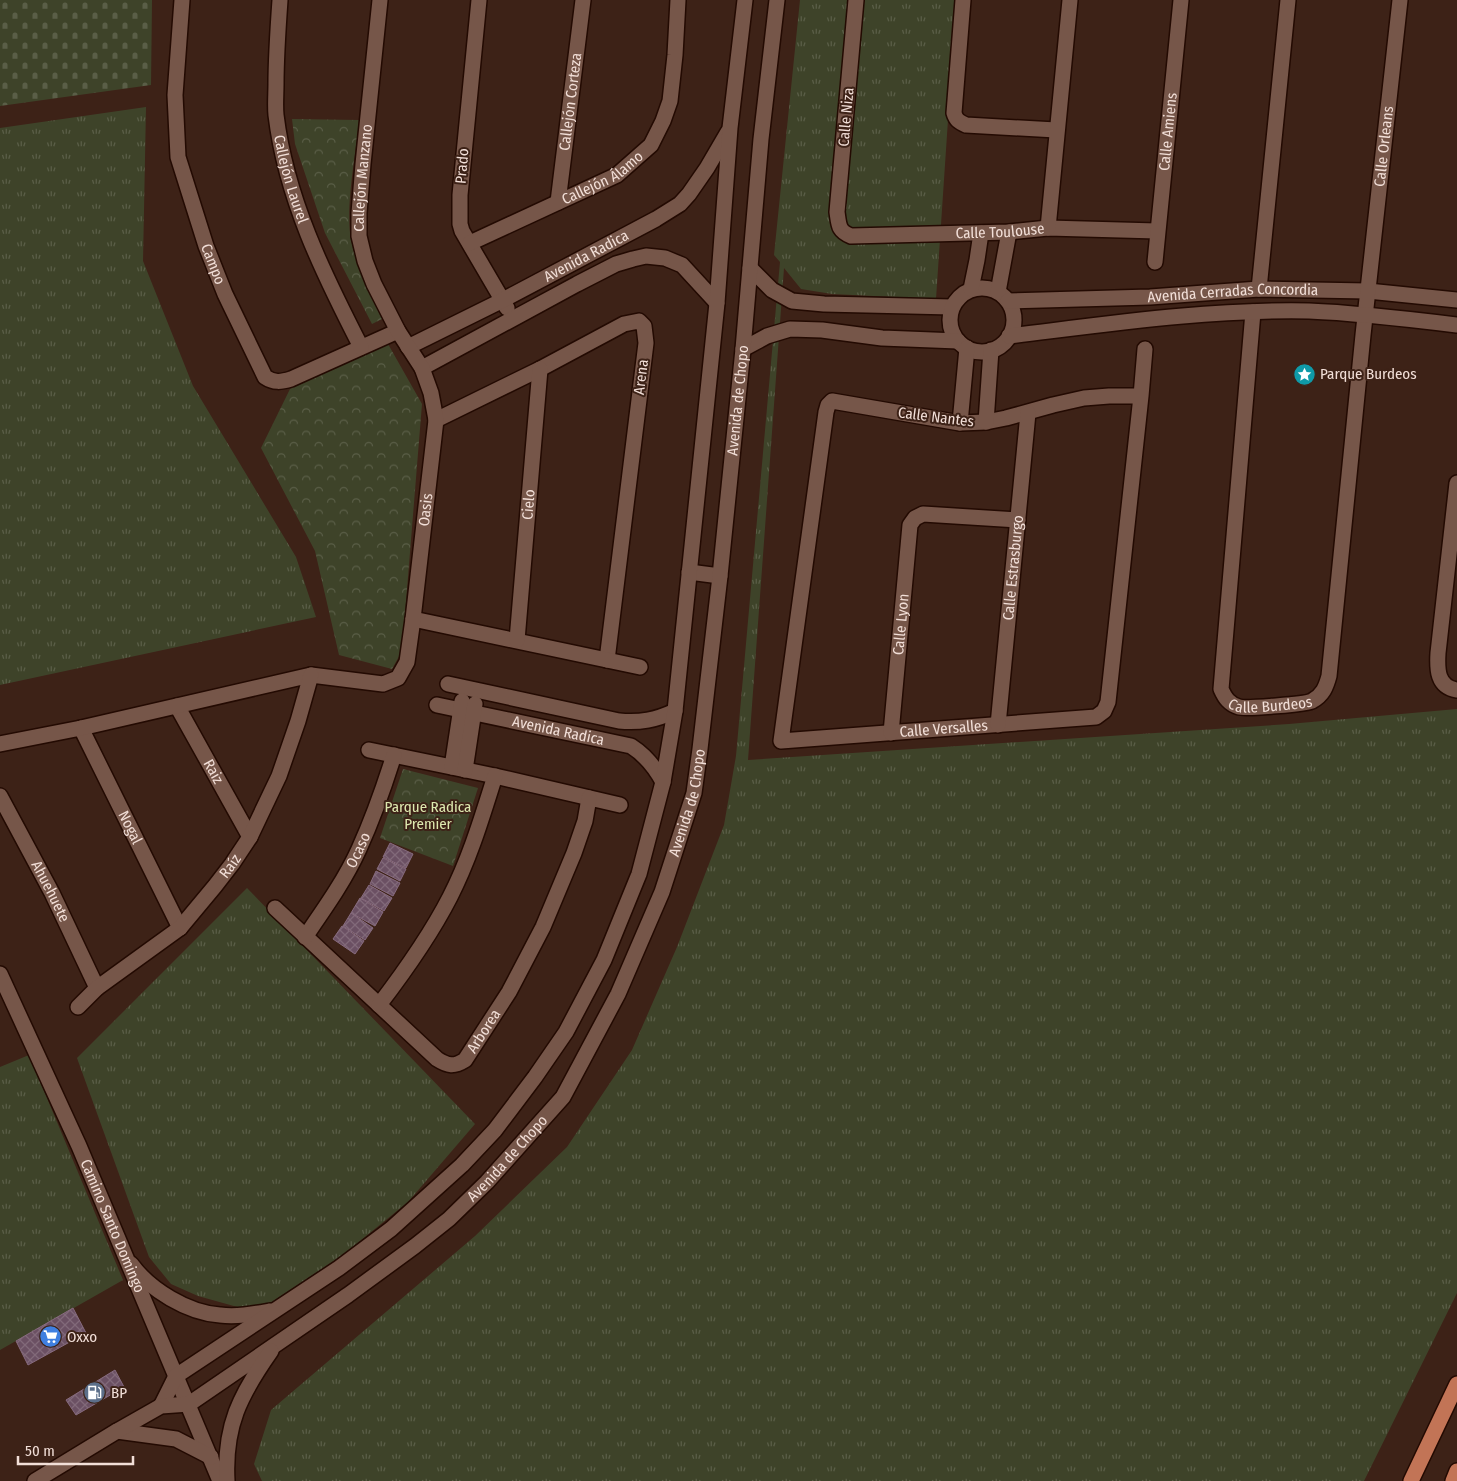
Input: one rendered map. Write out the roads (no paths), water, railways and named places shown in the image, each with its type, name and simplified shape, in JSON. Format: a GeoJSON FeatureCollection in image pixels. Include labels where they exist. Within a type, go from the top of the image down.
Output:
{"type":"FeatureCollection","features":[{"type":"Feature","properties":{"kind":"main road"},"geometry":{"type":"LineString","coordinates":[[1411,1481],[1457,1384]]}},
{"type":"Feature","properties":{"kind":"main road"},"geometry":{"type":"LineString","coordinates":[[1452,1481],[1457,1471]]}},
{"type":"Feature","properties":{"kind":"street","name":"Campo"},"geometry":{"type":"LineString","coordinates":[[182,0],[175,95],[178,157],[206,246],[225,294],[265,376],[271,381],[284,381],[398,331]]}},
{"type":"Feature","properties":{"kind":"street","name":"Callejón Laurel"},"geometry":{"type":"LineString","coordinates":[[280,0],[275,112],[281,149],[308,238],[361,347]]}},
{"type":"Feature","properties":{"kind":"street","name":"Callejón Manzano"},"geometry":{"type":"LineString","coordinates":[[380,0],[363,164],[359,236],[365,261],[374,284],[398,331],[408,346]]}},
{"type":"Feature","properties":{"kind":"street","name":"Prado"},"geometry":{"type":"LineString","coordinates":[[479,0],[460,195],[460,224],[462,231],[513,319]]}},
{"type":"Feature","properties":{"kind":"street","name":"Callejón Corteza"},"geometry":{"type":"LineString","coordinates":[[558,202],[583,0]]}},
{"type":"Feature","properties":{"kind":"street","name":"Callejón Álamo"},"geometry":{"type":"LineString","coordinates":[[470,243],[617,175],[651,145],[663,121],[670,101],[678,0]]}},
{"type":"Feature","properties":{"kind":"street","name":"Avenida de Chopo"},"geometry":{"type":"LineString","coordinates":[[176,1376],[339,1268],[391,1229],[462,1165],[494,1130],[535,1077],[566,1032],[604,960],[639,874],[663,782],[675,711],[717,303],[730,128],[745,0]]}},
{"type":"Feature","properties":{"kind":"street","name":"Avenida de Chopo"},"geometry":{"type":"LineString","coordinates":[[189,1404],[348,1296],[449,1219],[487,1182],[563,1097],[618,994],[662,892],[694,793],[720,576],[743,349],[760,139],[777,0]]}},
{"type":"Feature","properties":{"kind":"street","name":"Calle Niza"},"geometry":{"type":"LineString","coordinates":[[844,233],[838,226],[837,212],[856,0]]}},
{"type":"Feature","properties":{"kind":"street"},"geometry":{"type":"LineString","coordinates":[[963,0],[955,118],[958,122],[966,125],[1056,130]]}},
{"type":"Feature","properties":{"kind":"street"},"geometry":{"type":"LineString","coordinates":[[1048,228],[1070,0]]}},
{"type":"Feature","properties":{"kind":"street","name":"Calle Amiens"},"geometry":{"type":"LineString","coordinates":[[1155,262],[1182,0]]}},
{"type":"Feature","properties":{"kind":"street"},"geometry":{"type":"LineString","coordinates":[[1259,288],[1288,0]]}},
{"type":"Feature","properties":{"kind":"street","name":"Calle Orleans"},"geometry":{"type":"LineString","coordinates":[[1366,314],[1400,0]]}},
{"type":"Feature","properties":{"kind":"street","name":"Avenida Radica"},"geometry":{"type":"LineString","coordinates":[[408,346],[502,300],[656,219],[680,204],[707,168],[730,128]]}},
{"type":"Feature","properties":{"kind":"street","name":"Calle Toulouse"},"geometry":{"type":"LineString","coordinates":[[844,233],[852,236],[981,233],[1048,228],[1157,231]]}},
{"type":"Feature","properties":{"kind":"street"},"geometry":{"type":"LineString","coordinates":[[1003,297],[1009,232]]}},
{"type":"Feature","properties":{"kind":"street"},"geometry":{"type":"LineString","coordinates":[[971,289],[981,233]]}},
{"type":"Feature","properties":{"kind":"street","name":"Avenida Radica"},"geometry":{"type":"LineString","coordinates":[[422,368],[616,264],[646,256],[665,258],[682,265],[717,303]]}},
{"type":"Feature","properties":{"kind":"street"},"geometry":{"type":"LineString","coordinates":[[750,268],[772,290],[792,301],[824,304],[952,306]]}},
{"type":"Feature","properties":{"kind":"street"},"geometry":{"type":"LineString","coordinates":[[743,349],[767,336],[790,329],[822,330],[882,338],[963,345],[979,351],[991,350],[1001,345],[1009,336],[1013,324],[1013,312],[1003,297],[985,288],[971,289],[960,296],[952,306],[950,324],[963,345],[960,423]]}},
{"type":"Feature","properties":{"kind":"street","name":"Avenida Cerradas Concordia"},"geometry":{"type":"LineString","coordinates":[[1003,297],[1150,297],[1259,288],[1368,291],[1457,300]]}},
{"type":"Feature","properties":{"kind":"street"},"geometry":{"type":"LineString","coordinates":[[1150,297],[1151,320]]}},
{"type":"Feature","properties":{"kind":"street"},"geometry":{"type":"LineString","coordinates":[[790,329],[792,301]]}},
{"type":"Feature","properties":{"kind":"street","name":"Avenida Cerradas Concordia"},"geometry":{"type":"LineString","coordinates":[[1009,336],[1151,320],[1253,312],[1308,311],[1366,314],[1457,325]]}},
{"type":"Feature","properties":{"kind":"street","name":"Calle Burdeos"},"geometry":{"type":"LineString","coordinates":[[1253,312],[1221,689],[1225,699],[1242,708],[1310,702],[1320,696],[1326,686],[1329,676],[1366,314]]}},
{"type":"Feature","properties":{"kind":"street","name":"Arena"},"geometry":{"type":"LineString","coordinates":[[436,420],[540,369],[624,324],[639,322],[644,326],[646,343],[607,660]]}},
{"type":"Feature","properties":{"kind":"street","name":"Oasis"},"geometry":{"type":"LineString","coordinates":[[311,675],[378,684],[392,682],[398,678],[406,662],[413,618],[436,420],[431,393],[422,368],[408,346]]}},
{"type":"Feature","properties":{"kind":"street"},"geometry":{"type":"LineString","coordinates":[[1141,396],[1145,349]]}},
{"type":"Feature","properties":{"kind":"street"},"geometry":{"type":"LineString","coordinates":[[986,422],[991,350]]}},
{"type":"Feature","properties":{"kind":"street","name":"Cielo"},"geometry":{"type":"LineString","coordinates":[[517,640],[540,369]]}},
{"type":"Feature","properties":{"kind":"street","name":"Calle Nantes"},"geometry":{"type":"LineString","coordinates":[[781,741],[826,412],[828,405],[832,401],[960,423],[986,422],[1084,398],[1141,396]]}},
{"type":"Feature","properties":{"kind":"street","name":"Calle Versalles"},"geometry":{"type":"LineString","coordinates":[[781,741],[1096,717],[1104,711],[1108,702],[1141,396]]}},
{"type":"Feature","properties":{"kind":"street","name":"Calle Estrasburgo"},"geometry":{"type":"LineString","coordinates":[[998,725],[1028,413]]}},
{"type":"Feature","properties":{"kind":"street"},"geometry":{"type":"LineString","coordinates":[[1457,483],[1437,671],[1441,682],[1450,689],[1457,690]]}},
{"type":"Feature","properties":{"kind":"street","name":"Calle Lyon"},"geometry":{"type":"LineString","coordinates":[[891,733],[910,525],[914,518],[923,514],[1018,520]]}},
{"type":"Feature","properties":{"kind":"street"},"geometry":{"type":"LineString","coordinates":[[689,572],[720,576]]}},
{"type":"Feature","properties":{"kind":"street"},"geometry":{"type":"LineString","coordinates":[[413,618],[640,667]]}},
{"type":"Feature","properties":{"kind":"street"},"geometry":{"type":"LineString","coordinates":[[0,744],[81,728],[311,675]]}},
{"type":"Feature","properties":{"kind":"street","name":"Raíz"},"geometry":{"type":"LineString","coordinates":[[78,1007],[97,988],[180,928],[215,886],[250,837],[279,776],[298,722],[311,675]]}},
{"type":"Feature","properties":{"kind":"street","name":"Avenida Radica"},"geometry":{"type":"LineString","coordinates":[[448,684],[619,721],[650,720],[675,711]]}},
{"type":"Feature","properties":{"kind":"street"},"geometry":{"type":"LineString","coordinates":[[459,768],[471,689]]}},
{"type":"Feature","properties":{"kind":"street","name":"Avenida Radica"},"geometry":{"type":"LineString","coordinates":[[437,705],[631,746],[650,762],[663,782]]}},
{"type":"Feature","properties":{"kind":"street","name":"Raiz"},"geometry":{"type":"LineString","coordinates":[[177,706],[250,837]]}},
{"type":"Feature","properties":{"kind":"street","name":"Nogal"},"geometry":{"type":"LineString","coordinates":[[81,728],[180,928]]}},
{"type":"Feature","properties":{"kind":"street"},"geometry":{"type":"LineString","coordinates":[[369,750],[459,768],[620,805]]}},
{"type":"Feature","properties":{"kind":"street","name":"Ocaso"},"geometry":{"type":"LineString","coordinates":[[305,937],[334,895],[358,850],[378,804],[394,755]]}},
{"type":"Feature","properties":{"kind":"street"},"geometry":{"type":"LineString","coordinates":[[379,1005],[418,953],[450,897],[476,838],[495,776]]}},
{"type":"Feature","properties":{"kind":"street","name":"Ahuehuete"},"geometry":{"type":"LineString","coordinates":[[0,796],[52,893],[97,988]]}},
{"type":"Feature","properties":{"kind":"street","name":"Arborea"},"geometry":{"type":"LineString","coordinates":[[275,908],[437,1060],[451,1066],[457,1066],[465,1060],[509,992],[543,928],[574,853],[585,821],[590,798]]}},
{"type":"Feature","properties":{"kind":"street","name":"Camino Santo Domingo"},"geometry":{"type":"LineString","coordinates":[[0,974],[79,1146],[220,1481]]}},
{"type":"Feature","properties":{"kind":"street"},"geometry":{"type":"LineString","coordinates":[[123,1253],[135,1270],[162,1292],[200,1311],[236,1316],[278,1309]]}},
{"type":"Feature","properties":{"kind":"street"},"geometry":{"type":"LineString","coordinates":[[226,1481],[227,1444],[230,1426],[258,1370],[277,1343]]}},
{"type":"Feature","properties":{"kind":"street"},"geometry":{"type":"LineString","coordinates":[[161,1406],[176,1376]]}},
{"type":"Feature","properties":{"kind":"street"},"geometry":{"type":"LineString","coordinates":[[35,1481],[116,1431],[161,1406],[189,1404]]}},
{"type":"Feature","properties":{"kind":"street"},"geometry":{"type":"LineString","coordinates":[[116,1431],[176,1439],[211,1457]]}},
{"type":"Feature","properties":{"kind":"place","name":"Parque Burdeos"},"geometry":{"type":"Point","coordinates":[1304,374]}},
{"type":"Feature","properties":{"kind":"place","name":"Oxxo"},"geometry":{"type":"Point","coordinates":[51,1337]}},
{"type":"Feature","properties":{"kind":"place","name":"BP"},"geometry":{"type":"Point","coordinates":[95,1393]}},
{"type":"Feature","properties":{"kind":"park label","name":"Parque Radica Premier"},"geometry":{"type":"Point","coordinates":[428,816]}}]}
